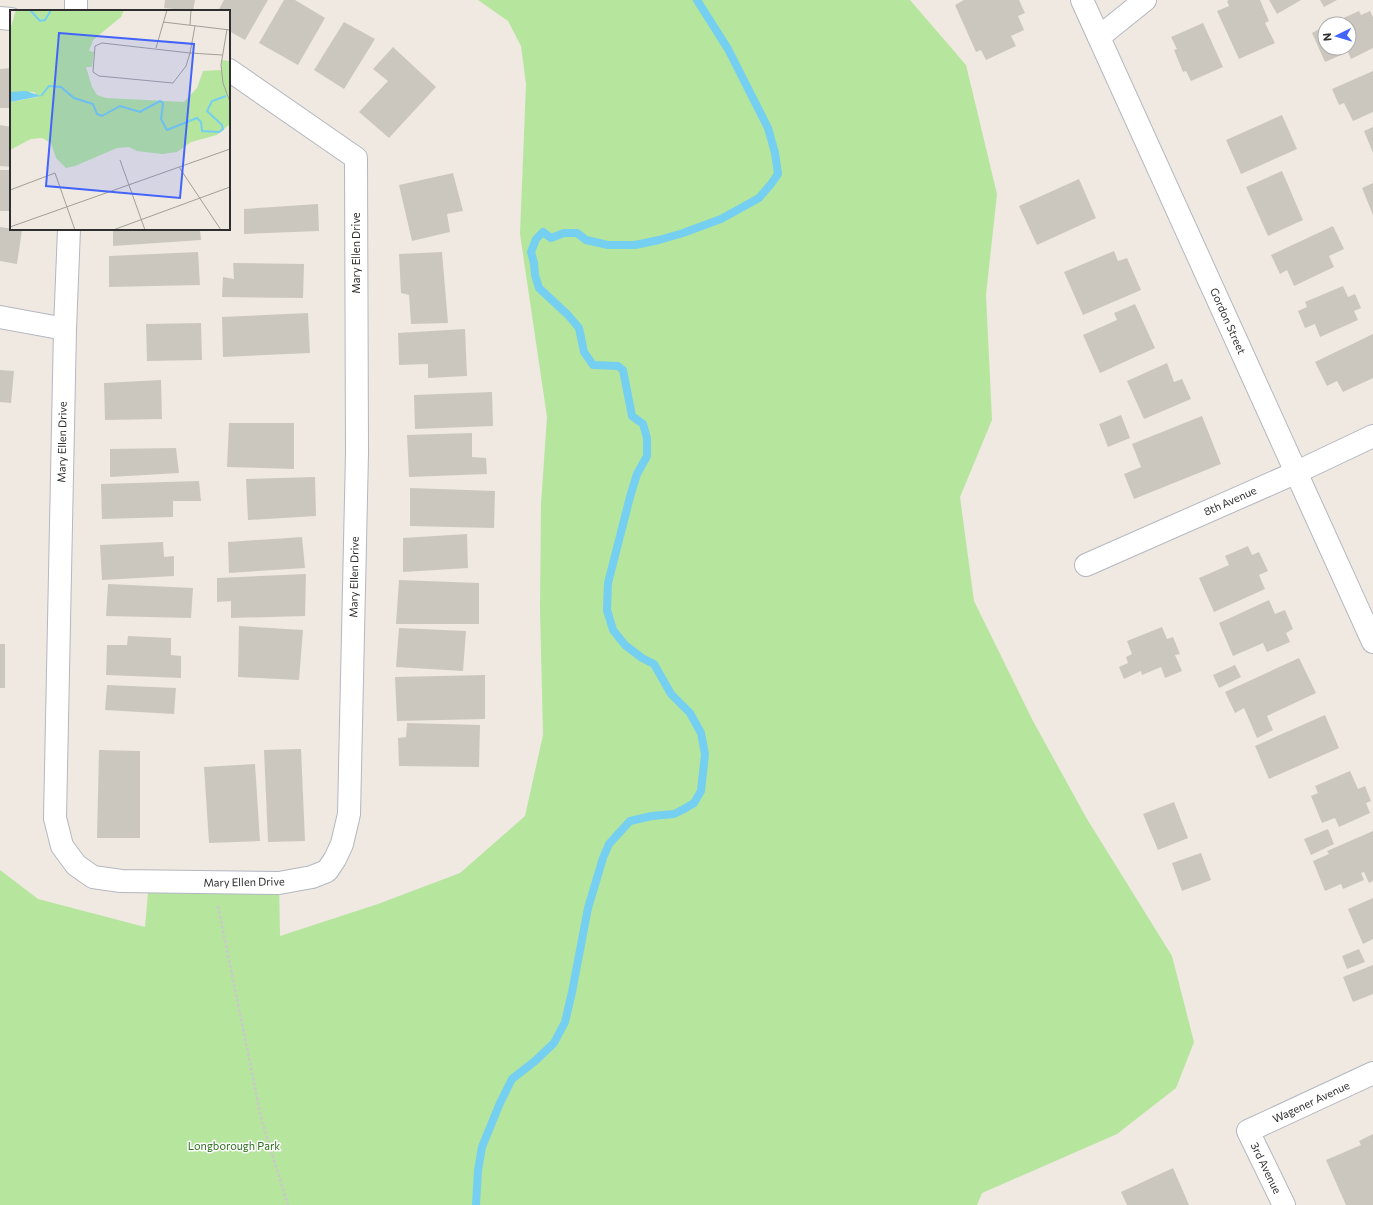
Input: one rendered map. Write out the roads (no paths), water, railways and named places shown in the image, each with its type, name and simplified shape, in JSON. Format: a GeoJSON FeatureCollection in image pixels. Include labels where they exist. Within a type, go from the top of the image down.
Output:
{"type":"FeatureCollection","features":[{"type":"Feature","properties":{"kind":"street","name":"Gordon Street"},"geometry":{"type":"LineString","coordinates":[[1082,0],[1373,642]]}},
{"type":"Feature","properties":{"kind":"street"},"geometry":{"type":"LineString","coordinates":[[1099,37],[1145,0]]}},
{"type":"Feature","properties":{"kind":"street"},"geometry":{"type":"LineString","coordinates":[[0,18],[10,19]]}},
{"type":"Feature","properties":{"kind":"street","name":"Mary Ellen Drive"},"geometry":{"type":"LineString","coordinates":[[69,230],[65,329],[55,818],[62,846],[76,865],[93,877],[120,881],[279,883],[312,877],[327,871],[335,859],[342,844],[349,814],[357,453],[356,158],[230,71]]}},
{"type":"Feature","properties":{"kind":"street"},"geometry":{"type":"LineString","coordinates":[[0,317],[65,329]]}},
{"type":"Feature","properties":{"kind":"street","name":"8th Avenue"},"geometry":{"type":"LineString","coordinates":[[1086,565],[1296,472],[1373,436]]}},
{"type":"Feature","properties":{"kind":"street","name":"Wagener Avenue"},"geometry":{"type":"LineString","coordinates":[[1248,1131],[1373,1073]]}},
{"type":"Feature","properties":{"kind":"street","name":"3rd Avenue"},"geometry":{"type":"LineString","coordinates":[[1248,1131],[1284,1205]]}},
{"type":"Feature","properties":{"kind":"waterway"},"geometry":{"type":"LineString","coordinates":[[476,1205],[478,1170],[482,1147],[500,1103],[512,1079],[535,1061],[554,1043],[565,1022],[588,908],[603,858],[609,844],[630,821],[652,816],[674,814],[694,803],[701,791],[705,754],[701,733],[690,713],[671,694],[654,664],[642,658],[625,645],[613,630],[607,610],[608,583],[630,497],[637,474],[647,456],[647,438],[643,424],[632,416],[623,370],[618,366],[593,365],[584,352],[579,328],[568,315],[539,288],[531,252],[536,239],[543,232],[551,238],[564,233],[577,233],[586,240],[608,245],[635,245],[683,233],[721,219],[759,198],[778,174],[775,153],[768,128],[728,49],[697,0]]}},
{"type":"Feature","properties":{"kind":"park label","name":"Longborough Park"},"geometry":{"type":"Point","coordinates":[234,1146]}}]}
